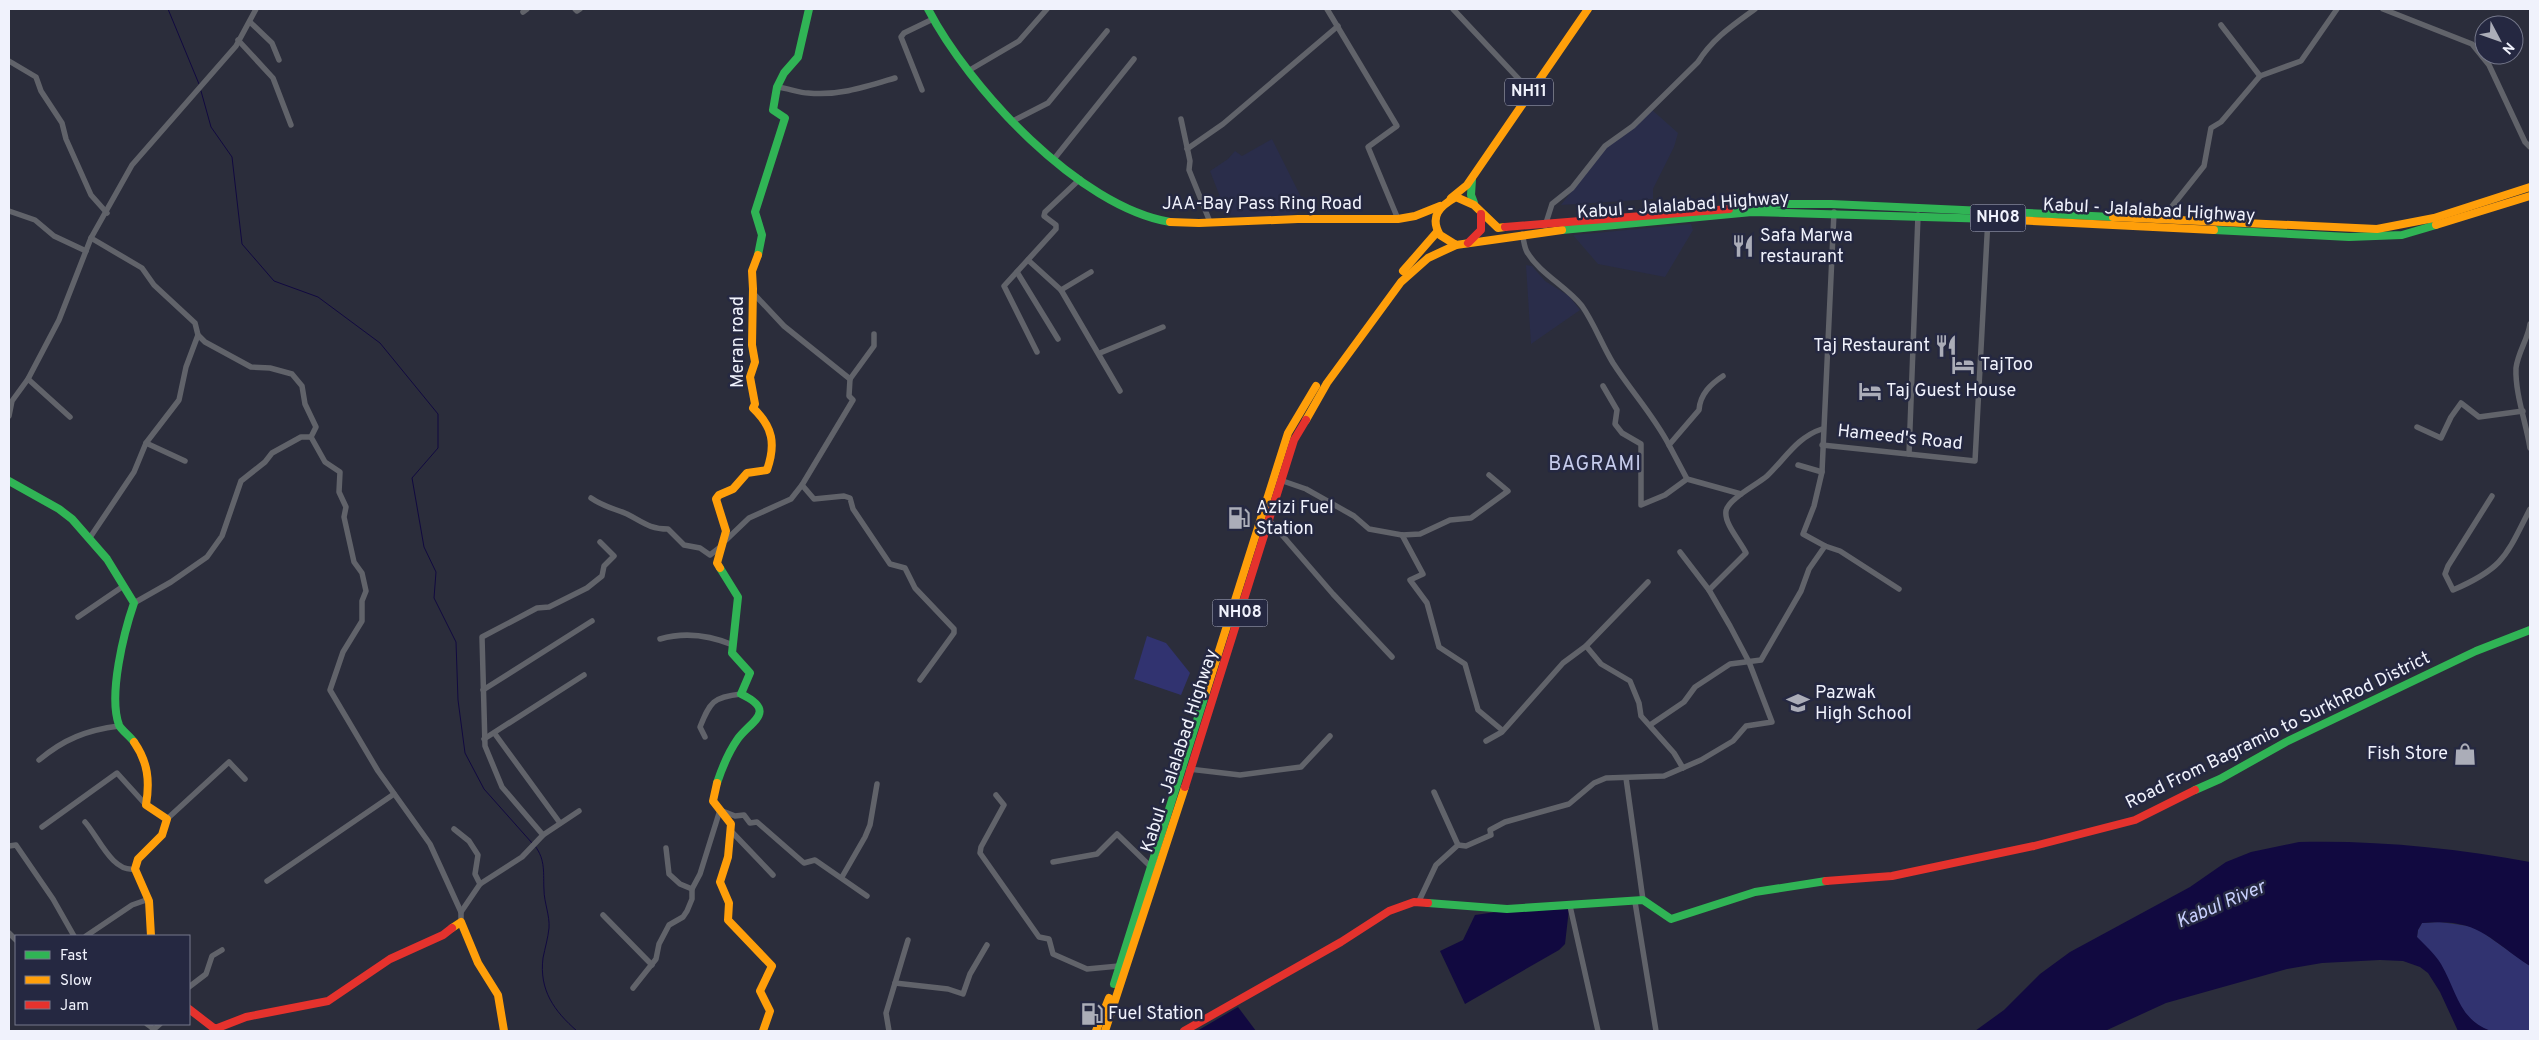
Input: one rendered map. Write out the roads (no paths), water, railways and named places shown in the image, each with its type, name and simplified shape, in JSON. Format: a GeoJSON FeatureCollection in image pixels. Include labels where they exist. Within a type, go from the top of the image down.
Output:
{"type":"FeatureCollection","features":[{"type":"Feature","properties":{"kind":"main road","name":"Meran road"},"geometry":{"type":"LineString","coordinates":[[733,644],[738,597],[717,563],[725,542],[727,528],[716,499],[717,496],[733,489],[747,473],[767,470],[774,442],[772,429],[767,420],[753,408],[755,404],[750,377],[755,362],[752,345],[754,332],[750,281],[760,250],[763,231],[755,212],[785,118],[773,110],[777,87],[784,73],[796,62],[798,57],[806,34],[808,9]]}},
{"type":"Feature","properties":{"kind":"main road","name":"JAA-Bay Pass Ring Road"},"geometry":{"type":"LineString","coordinates":[[928,9],[968,71],[1011,122],[1105,199],[1144,217],[1178,223],[1398,218],[1415,216],[1440,206]]}},
{"type":"Feature","properties":{"kind":"main road","name":"NH11"},"geometry":{"type":"LineString","coordinates":[[1450,199],[1459,193],[1473,176],[1588,9]]}},
{"type":"Feature","properties":{"kind":"main road"},"geometry":{"type":"LineString","coordinates":[[1473,176],[1471,185],[1474,203]]}},
{"type":"Feature","properties":{"kind":"main road","name":"Kabul - Jalalabad Highway"},"geometry":{"type":"LineString","coordinates":[[1474,203],[1482,214],[1498,228],[1545,226],[1795,204],[2377,229],[2434,218],[2530,187]]}},
{"type":"Feature","properties":{"kind":"main road","name":"Kabul - Jalalabad Highway"},"geometry":{"type":"LineString","coordinates":[[1459,245],[1522,234],[1752,212],[1918,215],[2349,237],[2402,235],[2530,196]]}},
{"type":"Feature","properties":{"kind":"main road"},"geometry":{"type":"LineString","coordinates":[[1440,206],[1450,199],[1462,198],[1474,203]]}},
{"type":"Feature","properties":{"kind":"main road","name":"Kabul - Jalalabad Highway"},"geometry":{"type":"LineString","coordinates":[[1188,764],[1208,686],[1277,479],[1302,422],[1371,316],[1436,230],[1434,220],[1440,206]]}},
{"type":"Feature","properties":{"kind":"main road","name":"Kabul - Jalalabad Highway"},"geometry":{"type":"LineString","coordinates":[[1371,316],[1415,268],[1436,253],[1476,237],[1480,230],[1482,214]]}},
{"type":"Feature","properties":{"kind":"main road"},"geometry":{"type":"LineString","coordinates":[[1415,216],[1436,230],[1444,240],[1459,245]]}},
{"type":"Feature","properties":{"kind":"main road","name":"Kabul - Jalalabad Highway"},"geometry":{"type":"LineString","coordinates":[[1096,1031],[1107,1012],[1188,764],[1216,689],[1269,520],[1277,479]]}},
{"type":"Feature","properties":{"kind":"main road"},"geometry":{"type":"LineString","coordinates":[[9,481],[20,491],[66,513],[118,574],[122,587],[134,603],[124,628],[116,676],[115,703],[119,726],[134,738],[145,764],[150,781],[146,805],[167,819],[162,835],[138,860],[135,869],[149,899],[153,917],[151,935]]}},
{"type":"Feature","properties":{"kind":"main road","name":"Road From Bagramio to SurkhRod District"},"geometry":{"type":"LineString","coordinates":[[1639,901],[1671,919],[1755,892],[1824,881],[1892,876],[2034,846],[2135,820],[2167,802],[2220,779],[2286,742],[2386,696],[2476,651],[2530,630]]}},
{"type":"Feature","properties":{"kind":"main road"},"geometry":{"type":"LineString","coordinates":[[733,644],[734,657],[750,672],[741,694],[758,705],[759,718],[738,737],[721,773],[713,801],[730,821],[731,832],[728,857],[720,882],[729,904],[727,918],[772,966],[760,991],[770,1011],[763,1031]]}},
{"type":"Feature","properties":{"kind":"main road"},"geometry":{"type":"LineString","coordinates":[[1208,686],[1216,689]]}},
{"type":"Feature","properties":{"kind":"main road","name":"Kabul - Jalalabad Highway"},"geometry":{"type":"LineString","coordinates":[[1105,1031],[1107,1012],[1119,966],[1150,866],[1160,848]]}},
{"type":"Feature","properties":{"kind":"main road"},"geometry":{"type":"LineString","coordinates":[[1184,1031],[1341,942],[1389,911],[1419,901],[1493,909],[1639,901]]}},
{"type":"Feature","properties":{"kind":"main road"},"geometry":{"type":"LineString","coordinates":[[190,1010],[208,1028],[218,1028],[246,1017],[324,1003],[390,959],[443,935],[462,922],[478,963],[498,995],[504,1031]]}},
{"type":"Feature","properties":{"kind":"street"},"geometry":{"type":"LineString","coordinates":[[9,416],[11,399],[28,379],[64,311],[91,238],[107,213],[132,165],[238,40],[256,9]]}},
{"type":"Feature","properties":{"kind":"street"},"geometry":{"type":"LineString","coordinates":[[575,9],[576,11],[580,9]]}},
{"type":"Feature","properties":{"kind":"street"},"geometry":{"type":"LineString","coordinates":[[968,71],[1019,41],[1047,9]]}},
{"type":"Feature","properties":{"kind":"street"},"geometry":{"type":"LineString","coordinates":[[1327,9],[1397,126],[1368,147],[1398,218]]}},
{"type":"Feature","properties":{"kind":"street"},"geometry":{"type":"LineString","coordinates":[[1453,9],[1530,91]]}},
{"type":"Feature","properties":{"kind":"street"},"geometry":{"type":"LineString","coordinates":[[1545,226],[1552,204],[1572,188],[1605,146],[1633,126],[1698,62],[1705,50],[1722,33],[1755,9]]}},
{"type":"Feature","properties":{"kind":"street"},"geometry":{"type":"LineString","coordinates":[[2162,220],[2204,166],[2211,128],[2221,122],[2260,76],[2301,61],[2335,9]]}},
{"type":"Feature","properties":{"kind":"street"},"geometry":{"type":"LineString","coordinates":[[2384,9],[2472,44],[2489,65],[2525,142],[2530,147]]}},
{"type":"Feature","properties":{"kind":"street"},"geometry":{"type":"LineString","coordinates":[[922,90],[901,37],[904,33],[933,19]]}},
{"type":"Feature","properties":{"kind":"street"},"geometry":{"type":"LineString","coordinates":[[250,22],[272,43],[279,60]]}},
{"type":"Feature","properties":{"kind":"street"},"geometry":{"type":"LineString","coordinates":[[2221,25],[2260,76]]}},
{"type":"Feature","properties":{"kind":"street"},"geometry":{"type":"LineString","coordinates":[[1187,149],[1223,124],[1338,26]]}},
{"type":"Feature","properties":{"kind":"street"},"geometry":{"type":"LineString","coordinates":[[1011,122],[1048,103],[1107,32]]}},
{"type":"Feature","properties":{"kind":"street"},"geometry":{"type":"LineString","coordinates":[[238,40],[273,78],[291,125]]}},
{"type":"Feature","properties":{"kind":"street"},"geometry":{"type":"LineString","coordinates":[[1054,159],[1134,59]]}},
{"type":"Feature","properties":{"kind":"street"},"geometry":{"type":"LineString","coordinates":[[9,61],[36,77],[41,91],[62,123],[66,139],[91,195],[107,213]]}},
{"type":"Feature","properties":{"kind":"street"},"geometry":{"type":"LineString","coordinates":[[777,87],[798,90],[805,94],[843,94],[895,78]]}},
{"type":"Feature","properties":{"kind":"street"},"geometry":{"type":"LineString","coordinates":[[1180,119],[1187,149],[1189,170],[1210,222]]}},
{"type":"Feature","properties":{"kind":"street"},"geometry":{"type":"LineString","coordinates":[[1037,352],[1004,288],[1056,229],[1056,225],[1044,216],[1045,212],[1080,179]]}},
{"type":"Feature","properties":{"kind":"street"},"geometry":{"type":"LineString","coordinates":[[9,211],[35,220],[54,236],[86,251]]}},
{"type":"Feature","properties":{"kind":"street"},"geometry":{"type":"LineString","coordinates":[[1834,212],[1822,429],[1822,472],[1814,506],[1803,534],[1825,546],[1840,551],[1900,589]]}},
{"type":"Feature","properties":{"kind":"street"},"geometry":{"type":"LineString","coordinates":[[1910,454],[1918,215]]}},
{"type":"Feature","properties":{"kind":"street","name":"Hameed's Road"},"geometry":{"type":"LineString","coordinates":[[1822,445],[1975,461],[1988,218]]}},
{"type":"Feature","properties":{"kind":"street"},"geometry":{"type":"LineString","coordinates":[[1522,234],[1526,252],[1542,270],[1565,287],[1582,307],[1606,352],[1630,390],[1660,429],[1687,479],[1742,494]]}},
{"type":"Feature","properties":{"kind":"street"},"geometry":{"type":"LineString","coordinates":[[91,238],[142,268],[154,285],[195,323],[198,335],[205,342],[251,367],[286,372],[298,379],[302,386],[305,404],[316,427],[310,436],[301,437],[272,453],[241,481],[222,536],[206,557],[171,582],[134,603]]}},
{"type":"Feature","properties":{"kind":"street"},"geometry":{"type":"LineString","coordinates":[[1028,260],[1061,290],[1100,353],[1120,391]]}},
{"type":"Feature","properties":{"kind":"street"},"geometry":{"type":"LineString","coordinates":[[1017,272],[1058,339]]}},
{"type":"Feature","properties":{"kind":"street"},"geometry":{"type":"LineString","coordinates":[[1061,290],[1091,272]]}},
{"type":"Feature","properties":{"kind":"street"},"geometry":{"type":"LineString","coordinates":[[752,292],[784,326],[850,379]]}},
{"type":"Feature","properties":{"kind":"street"},"geometry":{"type":"LineString","coordinates":[[2530,324],[2529,333],[2516,366],[2517,388],[2530,448]]}},
{"type":"Feature","properties":{"kind":"street"},"geometry":{"type":"LineString","coordinates":[[1100,353],[1162,327]]}},
{"type":"Feature","properties":{"kind":"street"},"geometry":{"type":"LineString","coordinates":[[591,498],[606,508],[626,514],[654,529],[668,529],[684,545],[700,548],[708,554],[725,542],[749,518],[791,499],[802,485],[853,400],[849,396],[850,379],[874,346],[874,334]]}},
{"type":"Feature","properties":{"kind":"street"},"geometry":{"type":"LineString","coordinates":[[89,539],[134,472],[146,444],[179,400],[186,367],[198,335]]}},
{"type":"Feature","properties":{"kind":"street"},"geometry":{"type":"LineString","coordinates":[[1669,445],[1698,410],[1699,403],[1709,386],[1723,376]]}},
{"type":"Feature","properties":{"kind":"street"},"geometry":{"type":"LineString","coordinates":[[28,379],[70,417]]}},
{"type":"Feature","properties":{"kind":"street"},"geometry":{"type":"LineString","coordinates":[[1603,386],[1617,410],[1614,424],[1622,433],[1641,444],[1641,505],[1665,495],[1687,479]]}},
{"type":"Feature","properties":{"kind":"street"},"geometry":{"type":"LineString","coordinates":[[2418,427],[2441,438],[2451,417],[2461,403],[2479,417],[2523,411]]}},
{"type":"Feature","properties":{"kind":"street"},"geometry":{"type":"LineString","coordinates":[[1709,590],[1746,553],[1730,524],[1726,512],[1742,494],[1766,476],[1799,442],[1811,432],[1822,429]]}},
{"type":"Feature","properties":{"kind":"street"},"geometry":{"type":"LineString","coordinates":[[310,436],[325,462],[340,472],[339,492],[346,507],[344,517],[354,562],[362,573],[366,591],[362,601],[362,621],[342,652],[330,690],[378,771],[430,844],[461,912],[462,922]]}},
{"type":"Feature","properties":{"kind":"street"},"geometry":{"type":"LineString","coordinates":[[146,444],[185,462]]}},
{"type":"Feature","properties":{"kind":"street"},"geometry":{"type":"LineString","coordinates":[[1798,465],[1822,472]]}},
{"type":"Feature","properties":{"kind":"street"},"geometry":{"type":"LineString","coordinates":[[1277,479],[1306,489],[1354,516],[1369,529],[1402,535],[1420,534],[1450,520],[1470,518],[1508,491],[1489,475]]}},
{"type":"Feature","properties":{"kind":"street"},"geometry":{"type":"LineString","coordinates":[[802,485],[814,499],[844,496],[850,498],[853,509],[890,564],[905,568],[914,588],[954,629],[954,633],[920,680]]}},
{"type":"Feature","properties":{"kind":"street"},"geometry":{"type":"LineString","coordinates":[[2492,496],[2448,566],[2445,574],[2453,590],[2491,570],[2504,559],[2530,509]]}},
{"type":"Feature","properties":{"kind":"street"},"geometry":{"type":"LineString","coordinates":[[1269,520],[1333,594],[1392,657]]}},
{"type":"Feature","properties":{"kind":"street"},"geometry":{"type":"LineString","coordinates":[[1402,535],[1423,574],[1410,580],[1427,603],[1439,647],[1465,664],[1478,710],[1502,730]]}},
{"type":"Feature","properties":{"kind":"street"},"geometry":{"type":"LineString","coordinates":[[542,835],[502,787],[484,739],[482,637],[537,608],[549,607],[602,576],[604,566],[614,556],[600,542]]}},
{"type":"Feature","properties":{"kind":"street"},"geometry":{"type":"LineString","coordinates":[[1650,725],[1684,702],[1695,687],[1730,664],[1762,660],[1802,591],[1808,569],[1825,546]]}},
{"type":"Feature","properties":{"kind":"street"},"geometry":{"type":"LineString","coordinates":[[1419,901],[1436,865],[1458,845],[1466,846],[1491,835],[1490,830],[1505,822],[1569,804],[1594,783],[1606,778],[1664,776],[1701,760],[1733,741],[1746,726],[1772,722],[1749,662],[1709,590],[1680,552]]}},
{"type":"Feature","properties":{"kind":"street"},"geometry":{"type":"LineString","coordinates":[[1486,741],[1502,732],[1563,663],[1586,646],[1648,582]]}},
{"type":"Feature","properties":{"kind":"street"},"geometry":{"type":"LineString","coordinates":[[78,617],[122,587]]}},
{"type":"Feature","properties":{"kind":"street"},"geometry":{"type":"LineString","coordinates":[[483,690],[592,621]]}},
{"type":"Feature","properties":{"kind":"street"},"geometry":{"type":"LineString","coordinates":[[660,639],[676,634],[713,636],[733,644]]}},
{"type":"Feature","properties":{"kind":"street"},"geometry":{"type":"LineString","coordinates":[[1586,646],[1602,664],[1630,681],[1639,703],[1641,716],[1674,753],[1682,768]]}},
{"type":"Feature","properties":{"kind":"street"},"geometry":{"type":"LineString","coordinates":[[484,739],[495,734],[538,703],[584,675]]}},
{"type":"Feature","properties":{"kind":"street"},"geometry":{"type":"LineString","coordinates":[[705,737],[700,727],[712,702],[724,696],[741,694]]}},
{"type":"Feature","properties":{"kind":"street"},"geometry":{"type":"LineString","coordinates":[[39,760],[70,737],[94,729],[119,726]]}},
{"type":"Feature","properties":{"kind":"street"},"geometry":{"type":"LineString","coordinates":[[495,734],[560,823]]}},
{"type":"Feature","properties":{"kind":"street"},"geometry":{"type":"LineString","coordinates":[[1188,764],[1240,775],[1302,767],[1330,736]]}},
{"type":"Feature","properties":{"kind":"street"},"geometry":{"type":"LineString","coordinates":[[167,819],[229,762],[245,778]]}},
{"type":"Feature","properties":{"kind":"street"},"geometry":{"type":"LineString","coordinates":[[42,827],[117,773],[146,805]]}},
{"type":"Feature","properties":{"kind":"street"},"geometry":{"type":"LineString","coordinates":[[1626,778],[1639,901],[1656,1031]]}},
{"type":"Feature","properties":{"kind":"street"},"geometry":{"type":"LineString","coordinates":[[842,877],[870,825],[877,784]]}},
{"type":"Feature","properties":{"kind":"street"},"geometry":{"type":"LineString","coordinates":[[1434,792],[1458,845]]}},
{"type":"Feature","properties":{"kind":"street"},"geometry":{"type":"LineString","coordinates":[[267,881],[394,794]]}},
{"type":"Feature","properties":{"kind":"street"},"geometry":{"type":"LineString","coordinates":[[996,795],[1004,805],[981,847],[980,853],[1039,937],[1050,940],[1052,954],[1087,969],[1119,966]]}},
{"type":"Feature","properties":{"kind":"street"},"geometry":{"type":"LineString","coordinates":[[633,988],[652,965],[669,926],[683,917],[687,911],[692,899],[692,889],[700,874],[720,810],[735,816],[744,815],[750,823],[757,822],[804,863],[815,860],[867,896]]}},
{"type":"Feature","properties":{"kind":"street"},"geometry":{"type":"LineString","coordinates":[[461,912],[480,884],[522,857],[542,835],[579,811]]}},
{"type":"Feature","properties":{"kind":"street"},"geometry":{"type":"LineString","coordinates":[[84,822],[110,856],[125,869],[135,869]]}},
{"type":"Feature","properties":{"kind":"street"},"geometry":{"type":"LineString","coordinates":[[454,828],[469,841],[478,855],[474,874],[480,884]]}},
{"type":"Feature","properties":{"kind":"street"},"geometry":{"type":"LineString","coordinates":[[731,832],[773,875]]}},
{"type":"Feature","properties":{"kind":"street"},"geometry":{"type":"LineString","coordinates":[[1053,862],[1097,854],[1117,834],[1150,866]]}},
{"type":"Feature","properties":{"kind":"street"},"geometry":{"type":"LineString","coordinates":[[9,846],[16,845],[53,899],[73,935]]}},
{"type":"Feature","properties":{"kind":"street"},"geometry":{"type":"LineString","coordinates":[[666,848],[669,874],[680,884],[692,889]]}},
{"type":"Feature","properties":{"kind":"street"},"geometry":{"type":"LineString","coordinates":[[87,935],[132,905],[149,899]]}},
{"type":"Feature","properties":{"kind":"street"},"geometry":{"type":"LineString","coordinates":[[1570,906],[1598,1031]]}},
{"type":"Feature","properties":{"kind":"street"},"geometry":{"type":"LineString","coordinates":[[603,916],[652,965]]}},
{"type":"Feature","properties":{"kind":"street"},"geometry":{"type":"LineString","coordinates":[[889,1031],[886,1014],[908,940]]}},
{"type":"Feature","properties":{"kind":"street"},"geometry":{"type":"LineString","coordinates":[[895,983],[948,988],[963,994],[970,974],[987,945]]}},
{"type":"Feature","properties":{"kind":"street"},"geometry":{"type":"LineString","coordinates":[[190,986],[206,974],[212,956],[222,950]]}},
{"type":"Feature","properties":{"kind":"water","name":"Kabul River"},"geometry":{"type":"Polygon","coordinates":[[[2299,842],[2357,842],[2415,846],[2530,862],[2530,966],[2492,939],[2470,927],[2441,922],[2422,923],[2418,930],[2417,937],[2441,964],[2465,1012],[2480,1026],[2491,1031],[2458,1031],[2440,992],[2428,973],[2420,967],[2403,961],[2380,960],[2322,963],[2287,969],[2166,1003],[2105,1031],[1975,1031],[2004,1010],[2040,974],[2070,952],[2190,887],[2226,862],[2251,852],[2299,842]]]}},
{"type":"Feature","properties":{"kind":"water"},"geometry":{"type":"Polygon","coordinates":[[[1569,909],[1565,944],[1559,950],[1465,1004],[1440,951],[1463,940],[1475,915],[1503,911],[1569,909]]]}},
{"type":"Feature","properties":{"kind":"water"},"geometry":{"type":"Polygon","coordinates":[[[1238,1007],[1256,1031],[1197,1031],[1238,1007]]]}},
{"type":"Feature","properties":{"kind":"waterway"},"geometry":{"type":"LineString","coordinates":[[168,9],[199,84]]}},
{"type":"Feature","properties":{"kind":"waterway"},"geometry":{"type":"LineString","coordinates":[[201,91],[211,127],[232,157],[242,244],[274,281],[318,297],[380,343],[438,414],[438,448],[412,478],[424,547],[436,572],[434,598],[456,642],[458,700],[465,753],[484,789],[532,843]]}},
{"type":"Feature","properties":{"kind":"waterway"},"geometry":{"type":"LineString","coordinates":[[535,846],[539,851],[542,862],[544,895],[549,923],[543,958],[543,980],[555,1008],[577,1031]]}},
{"type":"Feature","properties":{"kind":"place","name":"Safa Marwa restaurant"},"geometry":{"type":"Point","coordinates":[1743,246]}},
{"type":"Feature","properties":{"kind":"place","name":"Taj Restaurant"},"geometry":{"type":"Point","coordinates":[1946,346]}},
{"type":"Feature","properties":{"kind":"place","name":"TajToo"},"geometry":{"type":"Point","coordinates":[1963,365]}},
{"type":"Feature","properties":{"kind":"place","name":"Taj Guest House"},"geometry":{"type":"Point","coordinates":[1870,391]}},
{"type":"Feature","properties":{"kind":"place","name":"Azizi Fuel Station"},"geometry":{"type":"Point","coordinates":[1239,518]}},
{"type":"Feature","properties":{"kind":"place","name":"Pazwak High School"},"geometry":{"type":"Point","coordinates":[1798,703]}},
{"type":"Feature","properties":{"kind":"place","name":"Fish Store"},"geometry":{"type":"Point","coordinates":[2465,754]}},
{"type":"Feature","properties":{"kind":"place","name":"Fuel Station"},"geometry":{"type":"Point","coordinates":[1092,1014]}},
{"type":"Feature","properties":{"kind":"district","name":"BAGRAMI"},"geometry":{"type":"Point","coordinates":[1595,465]}}]}
